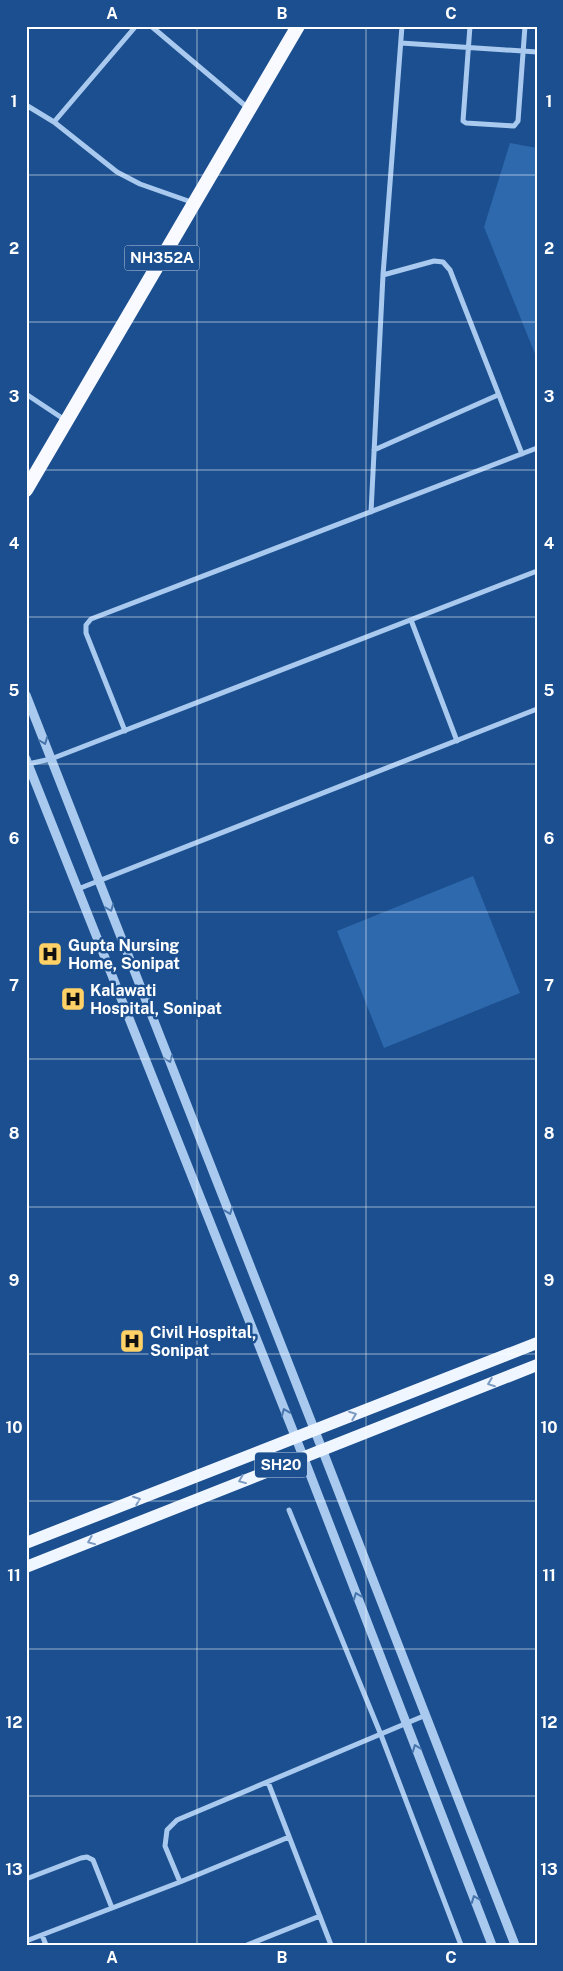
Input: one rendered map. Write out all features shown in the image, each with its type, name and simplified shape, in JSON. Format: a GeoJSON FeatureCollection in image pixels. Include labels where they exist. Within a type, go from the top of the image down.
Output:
{"type":"FeatureCollection","features":[{"type":"Feature","properties":{"kind":"highway","name":"NH352A"},"geometry":{"type":"LineString","coordinates":[[28,484],[298,26]]}},
{"type":"Feature","properties":{"kind":"main road","name":"SH20"},"geometry":{"type":"LineString","coordinates":[[26,1543],[537,1343]]}},
{"type":"Feature","properties":{"kind":"main road","name":"SH20"},"geometry":{"type":"LineString","coordinates":[[26,1567],[303,1456],[537,1366]]}},
{"type":"Feature","properties":{"kind":"street"},"geometry":{"type":"LineString","coordinates":[[54,122],[136,26]]}},
{"type":"Feature","properties":{"kind":"street"},"geometry":{"type":"LineString","coordinates":[[151,26],[249,109]]}},
{"type":"Feature","properties":{"kind":"street"},"geometry":{"type":"LineString","coordinates":[[371,512],[383,275],[402,26]]}},
{"type":"Feature","properties":{"kind":"street"},"geometry":{"type":"LineString","coordinates":[[470,26],[463,116],[466,123],[514,126],[517,124],[525,26]]}},
{"type":"Feature","properties":{"kind":"street"},"geometry":{"type":"LineString","coordinates":[[401,43],[537,52]]}},
{"type":"Feature","properties":{"kind":"street"},"geometry":{"type":"LineString","coordinates":[[26,104],[54,122],[116,172],[140,184],[194,204]]}},
{"type":"Feature","properties":{"kind":"street"},"geometry":{"type":"LineString","coordinates":[[383,275],[434,262],[443,262],[450,270],[522,454]]}},
{"type":"Feature","properties":{"kind":"street"},"geometry":{"type":"LineString","coordinates":[[26,394],[66,421]]}},
{"type":"Feature","properties":{"kind":"street"},"geometry":{"type":"LineString","coordinates":[[374,450],[498,395]]}},
{"type":"Feature","properties":{"kind":"street"},"geometry":{"type":"LineString","coordinates":[[125,730],[86,633],[86,625],[91,620],[537,448]]}},
{"type":"Feature","properties":{"kind":"street"},"geometry":{"type":"LineString","coordinates":[[492,1945],[303,1456],[27,761],[51,759],[537,571]]}},
{"type":"Feature","properties":{"kind":"street"},"geometry":{"type":"LineString","coordinates":[[410,620],[457,741]]}},
{"type":"Feature","properties":{"kind":"street"},"geometry":{"type":"LineString","coordinates":[[26,695],[515,1945]]}},
{"type":"Feature","properties":{"kind":"street"},"geometry":{"type":"LineString","coordinates":[[78,889],[537,709]]}},
{"type":"Feature","properties":{"kind":"street"},"geometry":{"type":"LineString","coordinates":[[290,1510],[381,1735],[461,1945]]}},
{"type":"Feature","properties":{"kind":"street"},"geometry":{"type":"LineString","coordinates":[[180,1882],[166,1846],[167,1830],[177,1820],[426,1715]]}},
{"type":"Feature","properties":{"kind":"street"},"geometry":{"type":"LineString","coordinates":[[268,1782],[331,1945]]}},
{"type":"Feature","properties":{"kind":"street"},"geometry":{"type":"LineString","coordinates":[[26,1941],[180,1882],[289,1837]]}},
{"type":"Feature","properties":{"kind":"street"},"geometry":{"type":"LineString","coordinates":[[26,1879],[87,1857],[93,1860],[112,1908]]}},
{"type":"Feature","properties":{"kind":"street"},"geometry":{"type":"LineString","coordinates":[[247,1945],[320,1916]]}},
{"type":"Feature","properties":{"kind":"street"},"geometry":{"type":"LineString","coordinates":[[42,1934],[46,1945]]}},
{"type":"Feature","properties":{"kind":"shaded area"},"geometry":{"type":"Polygon","coordinates":[[[510,143],[537,148],[537,359],[484,227],[510,143]]]}},
{"type":"Feature","properties":{"kind":"shaded area"},"geometry":{"type":"Polygon","coordinates":[[[473,876],[520,993],[384,1048],[337,931],[473,876]]]}},
{"type":"Feature","properties":{"kind":"place","name":"Gupta Nursing Home, Sonipat"},"geometry":{"type":"Point","coordinates":[50,954]}},
{"type":"Feature","properties":{"kind":"place","name":"Kalawati Hospital, Sonipat"},"geometry":{"type":"Point","coordinates":[73,999]}},
{"type":"Feature","properties":{"kind":"place","name":"Civil Hospital, Sonipat"},"geometry":{"type":"Point","coordinates":[132,1341]}}]}
